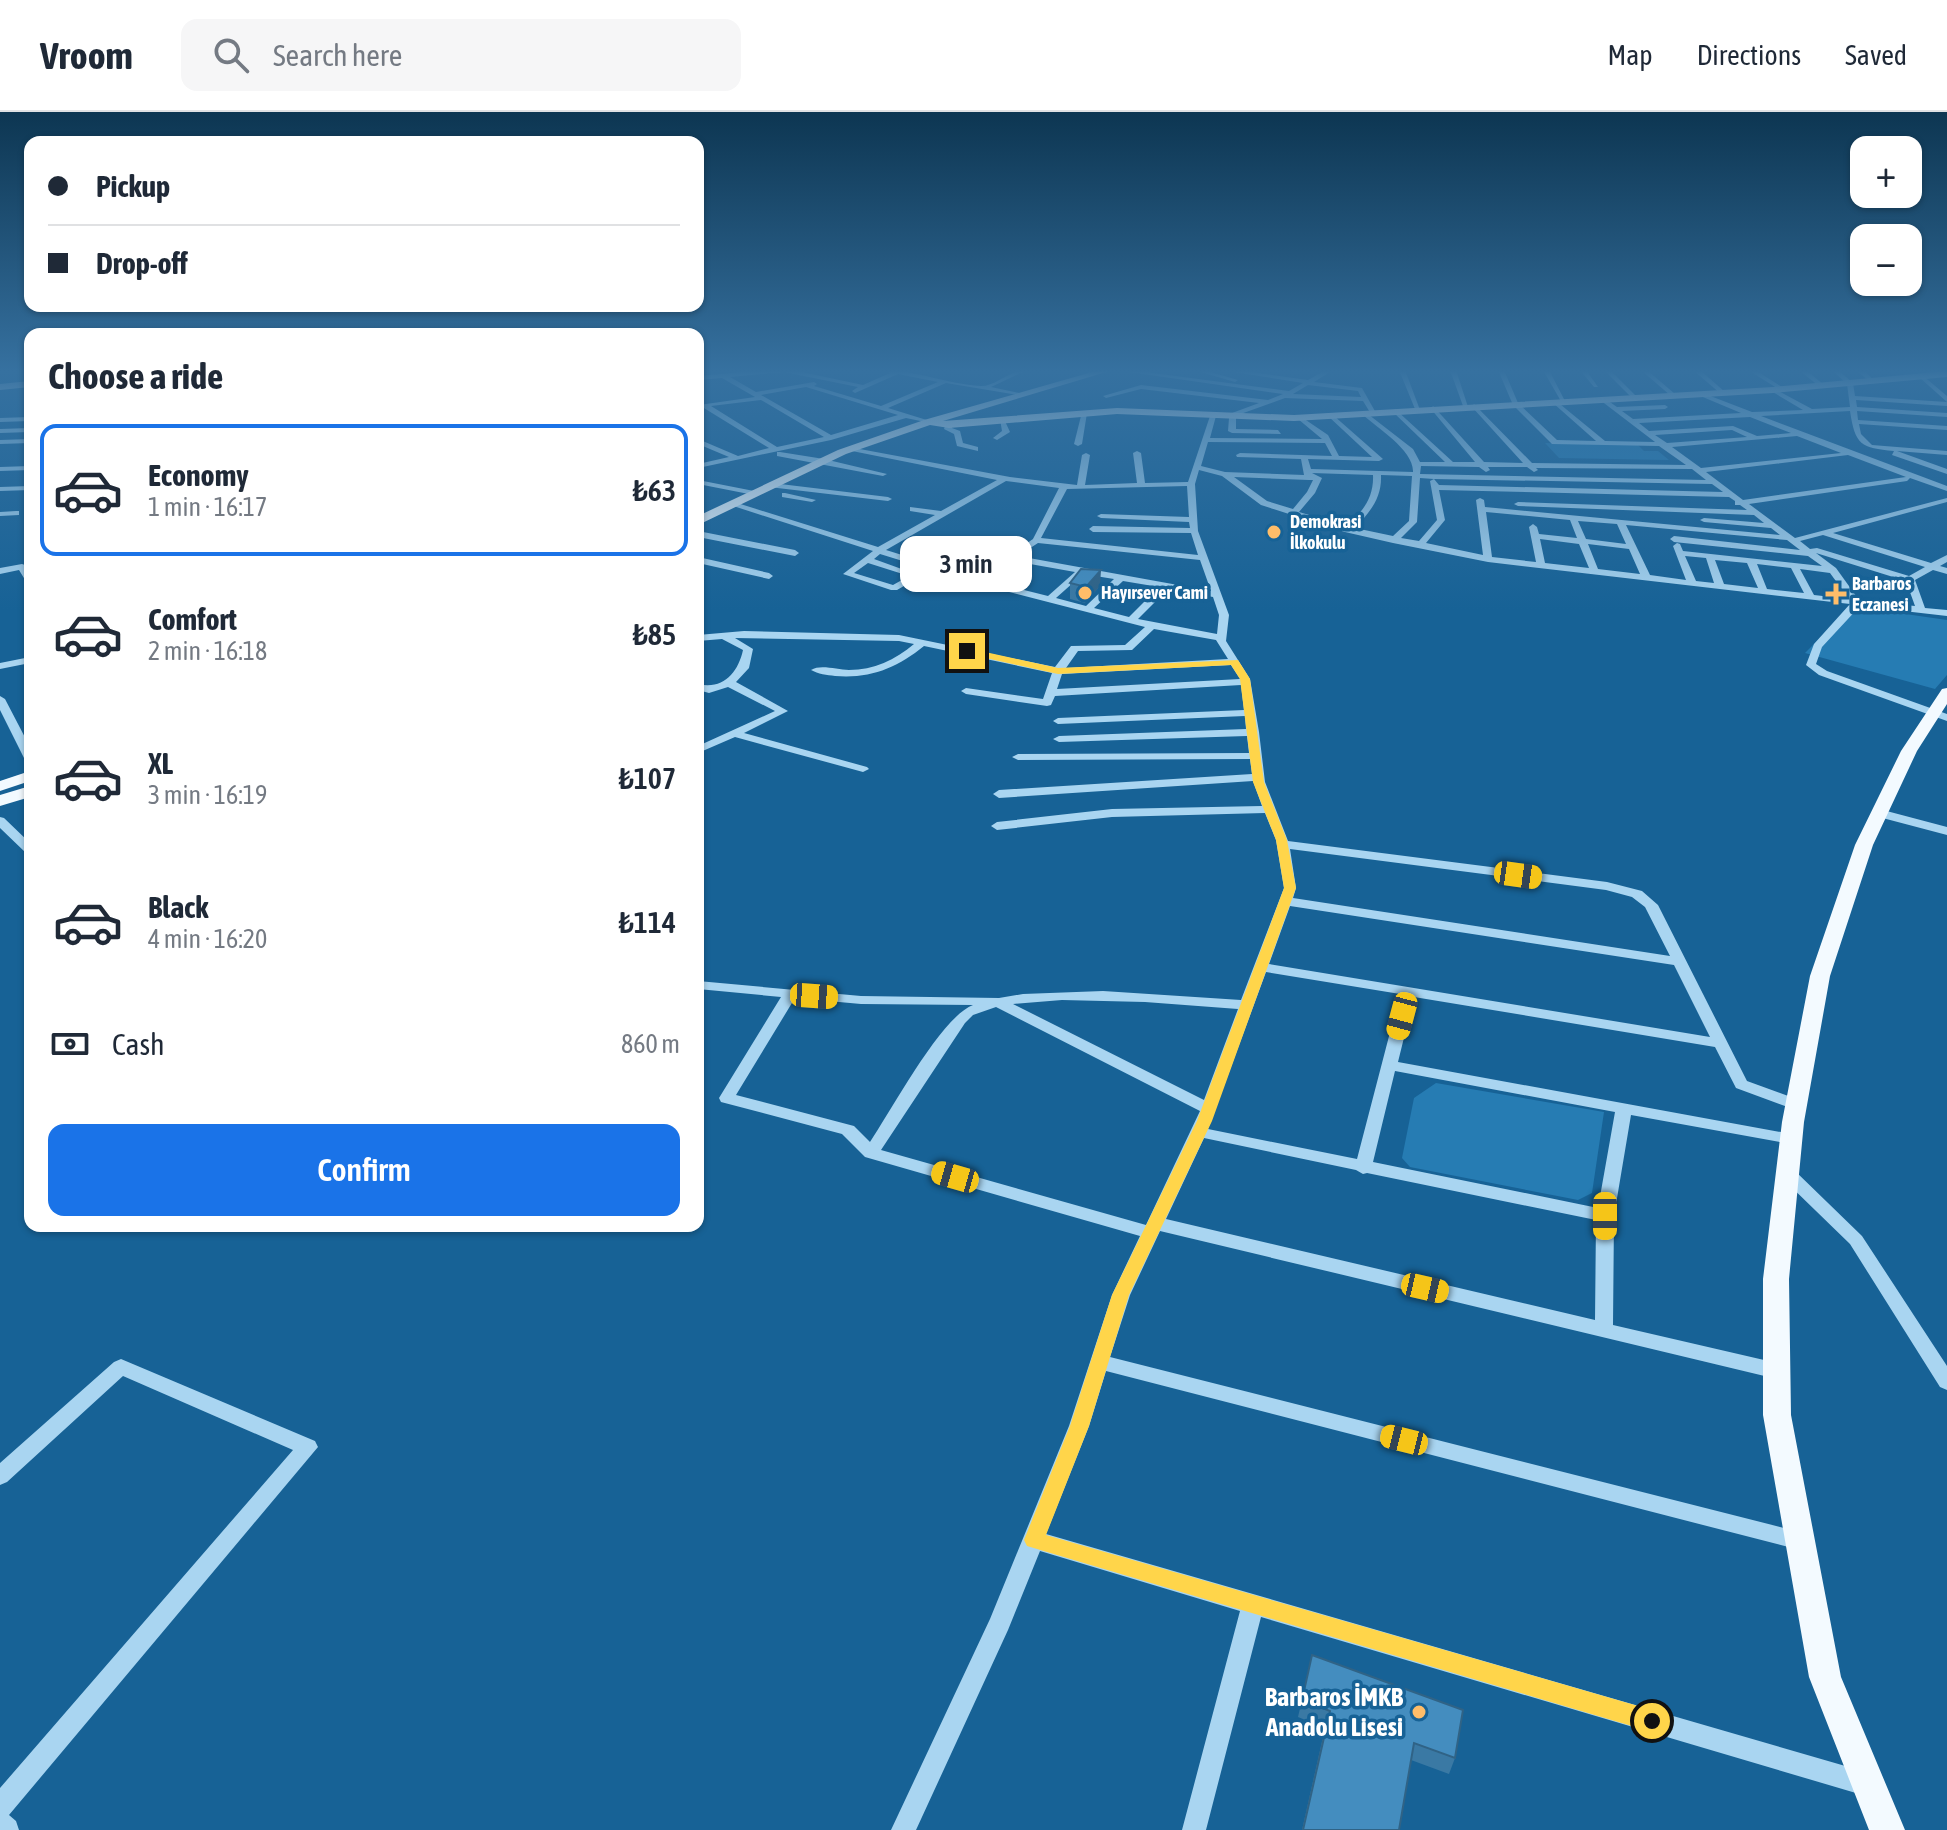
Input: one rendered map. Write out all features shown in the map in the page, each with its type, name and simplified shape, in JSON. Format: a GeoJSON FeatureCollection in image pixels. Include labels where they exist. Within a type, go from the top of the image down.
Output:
{"type":"FeatureCollection","features":[{"type":"Feature","properties":{"kind":"main road"},"geometry":{"type":"LineString","coordinates":[[704,516],[849,450]]}},
{"type":"Feature","properties":{"kind":"main road"},"geometry":{"type":"LineString","coordinates":[[1887,1830],[1825,1677],[1777,1415],[1776,1279],[1791,1139],[1820,976],[1864,845],[1909,751],[1940,716],[1947,692]]}},
{"type":"Feature","properties":{"kind":"main road"},"geometry":{"type":"LineString","coordinates":[[0,786],[24,778]]}},
{"type":"Feature","properties":{"kind":"main road"},"geometry":{"type":"LineString","coordinates":[[0,801],[24,793]]}},
{"type":"Feature","properties":{"kind":"street"},"geometry":{"type":"LineString","coordinates":[[720,450],[736,457]]}},
{"type":"Feature","properties":{"kind":"street"},"geometry":{"type":"LineString","coordinates":[[704,465],[770,450]]}},
{"type":"Feature","properties":{"kind":"street"},"geometry":{"type":"LineString","coordinates":[[858,450],[1032,483],[1081,487],[1191,484]]}},
{"type":"Feature","properties":{"kind":"street"},"geometry":{"type":"LineString","coordinates":[[903,1830],[1000,1623],[1079,1426],[1121,1295],[1209,1109],[1290,888],[1282,844],[1258,777],[1245,682],[1221,638],[1224,615],[1194,526],[1191,484],[1202,450]]}},
{"type":"Feature","properties":{"kind":"street"},"geometry":{"type":"LineString","coordinates":[[1333,450],[1337,458]]}},
{"type":"Feature","properties":{"kind":"street"},"geometry":{"type":"LineString","coordinates":[[1240,455],[1379,459],[1369,450]]}},
{"type":"Feature","properties":{"kind":"street"},"geometry":{"type":"LineString","coordinates":[[1393,540],[1413,522],[1416,471],[1409,450]]}},
{"type":"Feature","properties":{"kind":"street"},"geometry":{"type":"LineString","coordinates":[[1436,450],[1451,464]]}},
{"type":"Feature","properties":{"kind":"street"},"geometry":{"type":"LineString","coordinates":[[1470,450],[1500,490]]}},
{"type":"Feature","properties":{"kind":"street"},"geometry":{"type":"LineString","coordinates":[[1516,450],[1541,480],[1554,505],[1556,517]]}},
{"type":"Feature","properties":{"kind":"street"},"geometry":{"type":"LineString","coordinates":[[1669,450],[1833,570],[1857,603]]}},
{"type":"Feature","properties":{"kind":"street"},"geometry":{"type":"LineString","coordinates":[[1839,450],[1947,489]]}},
{"type":"Feature","properties":{"kind":"street"},"geometry":{"type":"LineString","coordinates":[[1893,450],[1947,472]]}},
{"type":"Feature","properties":{"kind":"street"},"geometry":{"type":"LineString","coordinates":[[1918,450],[1947,453]]}},
{"type":"Feature","properties":{"kind":"street"},"geometry":{"type":"LineString","coordinates":[[1137,453],[1141,483]]}},
{"type":"Feature","properties":{"kind":"street"},"geometry":{"type":"LineString","coordinates":[[1197,467],[1225,474],[1280,476],[1416,471],[1451,464],[1695,469],[1849,454]]}},
{"type":"Feature","properties":{"kind":"street"},"geometry":{"type":"LineString","coordinates":[[745,455],[800,456],[883,474]]}},
{"type":"Feature","properties":{"kind":"street"},"geometry":{"type":"LineString","coordinates":[[1081,487],[1086,455]]}},
{"type":"Feature","properties":{"kind":"street"},"geometry":{"type":"LineString","coordinates":[[1294,513],[1311,493],[1318,478],[1309,474],[1304,457]]}},
{"type":"Feature","properties":{"kind":"street"},"geometry":{"type":"LineString","coordinates":[[0,469],[24,468]]}},
{"type":"Feature","properties":{"kind":"street"},"geometry":{"type":"LineString","coordinates":[[1031,470],[1032,483]]}},
{"type":"Feature","properties":{"kind":"street"},"geometry":{"type":"LineString","coordinates":[[1416,471],[1434,477],[1711,482]]}},
{"type":"Feature","properties":{"kind":"street"},"geometry":{"type":"LineString","coordinates":[[1348,530],[1373,504],[1378,486],[1377,473]]}},
{"type":"Feature","properties":{"kind":"street"},"geometry":{"type":"LineString","coordinates":[[1225,474],[1258,500],[1294,513],[1348,530],[1488,559],[1947,613]]}},
{"type":"Feature","properties":{"kind":"street"},"geometry":{"type":"LineString","coordinates":[[1258,500],[1280,476]]}},
{"type":"Feature","properties":{"kind":"street"},"geometry":{"type":"LineString","coordinates":[[1420,545],[1441,520],[1434,477]]}},
{"type":"Feature","properties":{"kind":"street"},"geometry":{"type":"LineString","coordinates":[[1738,503],[1911,478]]}},
{"type":"Feature","properties":{"kind":"street"},"geometry":{"type":"LineString","coordinates":[[866,559],[917,576],[894,588],[847,574],[866,559],[881,549],[1004,479]]}},
{"type":"Feature","properties":{"kind":"street"},"geometry":{"type":"LineString","coordinates":[[704,483],[812,500]]}},
{"type":"Feature","properties":{"kind":"street"},"geometry":{"type":"LineString","coordinates":[[772,485],[888,499]]}},
{"type":"Feature","properties":{"kind":"street"},"geometry":{"type":"LineString","coordinates":[[977,581],[1036,540],[1064,486]]}},
{"type":"Feature","properties":{"kind":"street"},"geometry":{"type":"LineString","coordinates":[[1107,486],[1114,499]]}},
{"type":"Feature","properties":{"kind":"street"},"geometry":{"type":"LineString","coordinates":[[1434,487],[1728,495]]}},
{"type":"Feature","properties":{"kind":"street"},"geometry":{"type":"LineString","coordinates":[[0,489],[24,488]]}},
{"type":"Feature","properties":{"kind":"street"},"geometry":{"type":"LineString","coordinates":[[1475,489],[1482,506],[1488,559]]}},
{"type":"Feature","properties":{"kind":"street"},"geometry":{"type":"LineString","coordinates":[[1793,541],[1947,500]]}},
{"type":"Feature","properties":{"kind":"street"},"geometry":{"type":"LineString","coordinates":[[731,504],[977,581],[1152,625],[1221,638]]}},
{"type":"Feature","properties":{"kind":"street"},"geometry":{"type":"LineString","coordinates":[[1482,506],[1554,505],[1753,513]]}},
{"type":"Feature","properties":{"kind":"street"},"geometry":{"type":"LineString","coordinates":[[1482,506],[1556,517],[1793,541],[1910,579],[1947,558]]}},
{"type":"Feature","properties":{"kind":"street"},"geometry":{"type":"LineString","coordinates":[[913,509],[943,514]]}},
{"type":"Feature","properties":{"kind":"street"},"geometry":{"type":"LineString","coordinates":[[1630,510],[1636,525]]}},
{"type":"Feature","properties":{"kind":"street"},"geometry":{"type":"LineString","coordinates":[[1630,510],[1771,526]]}},
{"type":"Feature","properties":{"kind":"street"},"geometry":{"type":"LineString","coordinates":[[0,514],[16,513]]}},
{"type":"Feature","properties":{"kind":"street"},"geometry":{"type":"LineString","coordinates":[[1530,514],[1541,566]]}},
{"type":"Feature","properties":{"kind":"street"},"geometry":{"type":"LineString","coordinates":[[1101,516],[1194,526]]}},
{"type":"Feature","properties":{"kind":"street"},"geometry":{"type":"LineString","coordinates":[[1573,518],[1595,573]]}},
{"type":"Feature","properties":{"kind":"street"},"geometry":{"type":"LineString","coordinates":[[1621,523],[1647,579]]}},
{"type":"Feature","properties":{"kind":"street"},"geometry":{"type":"LineString","coordinates":[[1093,529],[1194,526]]}},
{"type":"Feature","properties":{"kind":"street"},"geometry":{"type":"LineString","coordinates":[[1825,533],[1947,571]]}},
{"type":"Feature","properties":{"kind":"street"},"geometry":{"type":"LineString","coordinates":[[704,535],[795,553]]}},
{"type":"Feature","properties":{"kind":"street"},"geometry":{"type":"LineString","coordinates":[[1534,536],[1634,547]]}},
{"type":"Feature","properties":{"kind":"street"},"geometry":{"type":"LineString","coordinates":[[1692,583],[1674,539],[1812,554]]}},
{"type":"Feature","properties":{"kind":"street"},"geometry":{"type":"LineString","coordinates":[[1036,540],[1203,558]]}},
{"type":"Feature","properties":{"kind":"street"},"geometry":{"type":"LineString","coordinates":[[1681,553],[1833,570]]}},
{"type":"Feature","properties":{"kind":"street"},"geometry":{"type":"LineString","coordinates":[[1710,557],[1720,586]]}},
{"type":"Feature","properties":{"kind":"street"},"geometry":{"type":"LineString","coordinates":[[1013,558],[1216,595]]}},
{"type":"Feature","properties":{"kind":"street"},"geometry":{"type":"LineString","coordinates":[[704,561],[769,576]]}},
{"type":"Feature","properties":{"kind":"street"},"geometry":{"type":"LineString","coordinates":[[1751,561],[1764,592]]}},
{"type":"Feature","properties":{"kind":"street"},"geometry":{"type":"LineString","coordinates":[[1794,566],[1811,597]]}},
{"type":"Feature","properties":{"kind":"street"},"geometry":{"type":"LineString","coordinates":[[0,571],[22,567],[24,570]]}},
{"type":"Feature","properties":{"kind":"street"},"geometry":{"type":"LineString","coordinates":[[1050,599],[1081,571]]}},
{"type":"Feature","properties":{"kind":"street"},"geometry":{"type":"LineString","coordinates":[[1088,609],[1121,578]]}},
{"type":"Feature","properties":{"kind":"street"},"geometry":{"type":"LineString","coordinates":[[1910,579],[1921,610]]}},
{"type":"Feature","properties":{"kind":"street"},"geometry":{"type":"LineString","coordinates":[[1132,620],[1166,586]]}},
{"type":"Feature","properties":{"kind":"street"},"geometry":{"type":"LineString","coordinates":[[1857,603],[1817,646],[1811,665],[1823,673],[1940,716]]}},
{"type":"Feature","properties":{"kind":"street"},"geometry":{"type":"LineString","coordinates":[[966,691],[1047,703],[1058,671],[1075,648],[1128,648],[1152,625]]}},
{"type":"Feature","properties":{"kind":"street"},"geometry":{"type":"LineString","coordinates":[[704,638],[838,635],[923,642],[1058,671],[1234,662]]}},
{"type":"Feature","properties":{"kind":"street"},"geometry":{"type":"LineString","coordinates":[[704,689],[709,690],[729,683],[744,668],[748,649],[724,636]]}},
{"type":"Feature","properties":{"kind":"street"},"geometry":{"type":"LineString","coordinates":[[816,670],[851,676],[880,670],[923,642]]}},
{"type":"Feature","properties":{"kind":"street"},"geometry":{"type":"LineString","coordinates":[[0,666],[24,661]]}},
{"type":"Feature","properties":{"kind":"street"},"geometry":{"type":"LineString","coordinates":[[1050,693],[1245,682]]}},
{"type":"Feature","properties":{"kind":"street"},"geometry":{"type":"LineString","coordinates":[[704,747],[783,711],[729,683]]}},
{"type":"Feature","properties":{"kind":"street"},"geometry":{"type":"LineString","coordinates":[[0,699],[24,746]]}},
{"type":"Feature","properties":{"kind":"street"},"geometry":{"type":"LineString","coordinates":[[1058,721],[1251,713]]}},
{"type":"Feature","properties":{"kind":"street"},"geometry":{"type":"LineString","coordinates":[[1059,739],[1254,732]]}},
{"type":"Feature","properties":{"kind":"street"},"geometry":{"type":"LineString","coordinates":[[735,734],[863,769]]}},
{"type":"Feature","properties":{"kind":"street"},"geometry":{"type":"LineString","coordinates":[[1018,757],[1256,756]]}},
{"type":"Feature","properties":{"kind":"street"},"geometry":{"type":"LineString","coordinates":[[999,794],[1258,777]]}},
{"type":"Feature","properties":{"kind":"street"},"geometry":{"type":"LineString","coordinates":[[997,826],[1112,813],[1269,809]]}},
{"type":"Feature","properties":{"kind":"street"},"geometry":{"type":"LineString","coordinates":[[1879,813],[1947,831]]}},
{"type":"Feature","properties":{"kind":"street"},"geometry":{"type":"LineString","coordinates":[[0,821],[24,844]]}},
{"type":"Feature","properties":{"kind":"street"},"geometry":{"type":"LineString","coordinates":[[1282,844],[1607,886],[1637,894],[1651,905],[1741,1084],[1796,1105]]}},
{"type":"Feature","properties":{"kind":"street"},"geometry":{"type":"LineString","coordinates":[[1285,901],[1680,962]]}},
{"type":"Feature","properties":{"kind":"street"},"geometry":{"type":"LineString","coordinates":[[1261,967],[1720,1043]]}},
{"type":"Feature","properties":{"kind":"street"},"geometry":{"type":"LineString","coordinates":[[704,986],[861,1000],[996,1001],[1082,997],[1247,1005]]}},
{"type":"Feature","properties":{"kind":"street"},"geometry":{"type":"LineString","coordinates":[[1363,1168],[1408,991]]}},
{"type":"Feature","properties":{"kind":"street"},"geometry":{"type":"LineString","coordinates":[[790,994],[727,1098],[848,1130],[871,1153],[1153,1228],[1777,1371]]}},
{"type":"Feature","properties":{"kind":"street"},"geometry":{"type":"LineString","coordinates":[[871,1153],[966,1013],[996,1001],[1209,1109]]}},
{"type":"Feature","properties":{"kind":"street"},"geometry":{"type":"LineString","coordinates":[[1389,1065],[1791,1139]]}},
{"type":"Feature","properties":{"kind":"street"},"geometry":{"type":"LineString","coordinates":[[1604,1331],[1605,1216],[1624,1108]]}},
{"type":"Feature","properties":{"kind":"street"},"geometry":{"type":"LineString","coordinates":[[1199,1132],[1605,1216]]}},
{"type":"Feature","properties":{"kind":"street"},"geometry":{"type":"LineString","coordinates":[[1787,1173],[1856,1240],[1947,1382]]}},
{"type":"Feature","properties":{"kind":"street"},"geometry":{"type":"LineString","coordinates":[[1099,1362],[1800,1542]]}},
{"type":"Feature","properties":{"kind":"street"},"geometry":{"type":"LineString","coordinates":[[0,1476],[121,1367],[308,1447],[0,1807]]}},
{"type":"Feature","properties":{"kind":"street"},"geometry":{"type":"LineString","coordinates":[[1034,1540],[1866,1784]]}},
{"type":"Feature","properties":{"kind":"street"},"geometry":{"type":"LineString","coordinates":[[1194,1830],[1253,1604]]}},
{"type":"Feature","properties":{"kind":"street"},"geometry":{"type":"LineString","coordinates":[[0,1824],[7,1830]]}},
{"type":"Feature","properties":{"kind":"shaded area"},"geometry":{"type":"Polygon","coordinates":[[[1552,450],[1658,451],[1669,460],[1559,458],[1552,450]]]}},
{"type":"Feature","properties":{"kind":"shaded area"},"geometry":{"type":"Polygon","coordinates":[[[1857,607],[1947,620],[1947,675],[1935,689],[1805,653],[1846,612],[1857,607]]]}},
{"type":"Feature","properties":{"kind":"shaded area"},"geometry":{"type":"Polygon","coordinates":[[[1436,1083],[1604,1112],[1592,1193],[1578,1200],[1410,1167],[1402,1158],[1414,1098],[1436,1083]]]}},
{"type":"Feature","properties":{"kind":"building"},"geometry":{"type":"Polygon","coordinates":[[[1081,569],[1101,570],[1086,587],[1070,583],[1081,569]]]}},
{"type":"Feature","properties":{"kind":"building","name":"Barbaros İMKB Anadolu Lisesi"},"geometry":{"type":"Polygon","coordinates":[[[1312,1655],[1463,1710],[1455,1758],[1414,1743],[1399,1830],[1303,1830],[1330,1711],[1302,1700],[1312,1655]]]}},
{"type":"Feature","properties":{"kind":"place","name":"Demokrasi İlkokulu"},"geometry":{"type":"Point","coordinates":[1274,532]}},
{"type":"Feature","properties":{"kind":"place","name":"Hayırsever Cami"},"geometry":{"type":"Point","coordinates":[1085,593]}},
{"type":"Feature","properties":{"kind":"place","name":"Barbaros Eczanesi"},"geometry":{"type":"Point","coordinates":[1836,594]}},
{"type":"Feature","properties":{"kind":"place","name":"Barbaros İMKB Anadolu Lisesi"},"geometry":{"type":"Point","coordinates":[1419,1712]}},
{"type":"Feature","properties":{"kind":"route"},"geometry":{"type":"LineString","coordinates":[[967,651],[1058,671],[1234,662],[1245,679],[1259,782],[1282,840],[1290,888],[1204,1121],[1121,1295],[1079,1426],[1034,1540],[1652,1721]]}}]}
